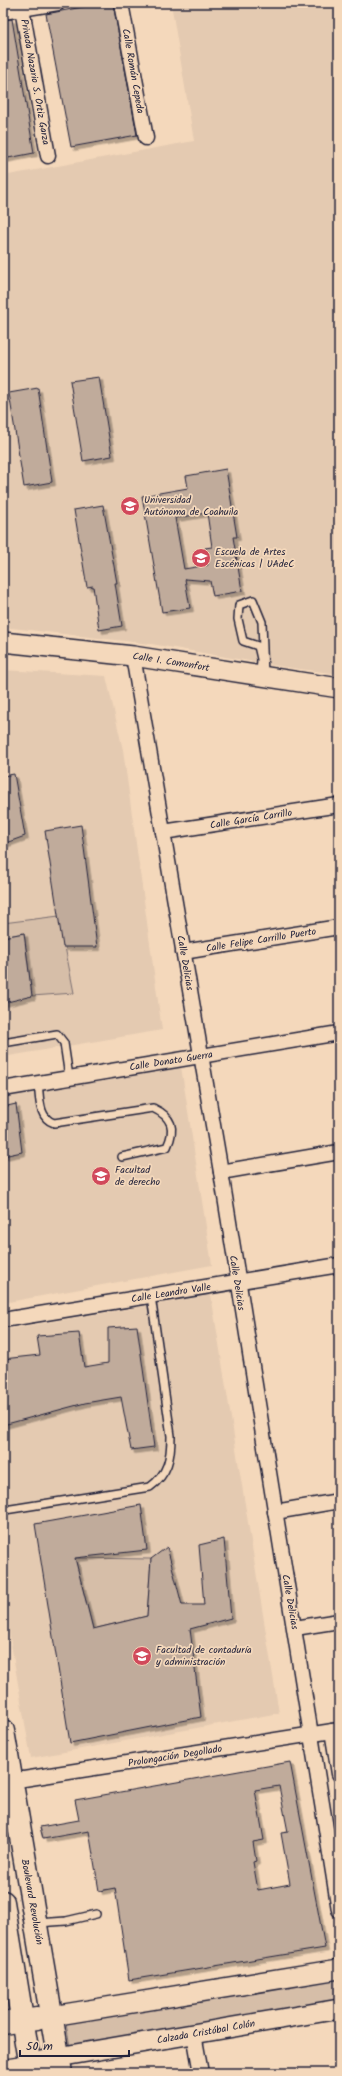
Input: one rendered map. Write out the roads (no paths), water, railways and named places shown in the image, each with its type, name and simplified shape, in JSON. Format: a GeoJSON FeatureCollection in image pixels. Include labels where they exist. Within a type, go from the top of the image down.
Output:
{"type":"FeatureCollection","features":[{"type":"Feature","properties":{"kind":"main road","name":"Calle I. Comonfort"},"geometry":{"type":"LineString","coordinates":[[3,642],[133,656],[339,688]]}},
{"type":"Feature","properties":{"kind":"main road","name":"Boulevard Revolución"},"geometry":{"type":"LineString","coordinates":[[3,1732],[60,2065]]}},
{"type":"Feature","properties":{"kind":"main road"},"geometry":{"type":"LineString","coordinates":[[3,1902],[13,2021],[30,2070]]}},
{"type":"Feature","properties":{"kind":"main road"},"geometry":{"type":"LineString","coordinates":[[13,2021],[52,2016],[339,1969]]}},
{"type":"Feature","properties":{"kind":"main road","name":"Calzada Cristóbal Colón"},"geometry":{"type":"LineString","coordinates":[[3,2071],[30,2070],[60,2065],[194,2034],[339,2010]]}},
{"type":"Feature","properties":{"kind":"street"},"geometry":{"type":"LineString","coordinates":[[3,12],[22,6],[58,3]]}},
{"type":"Feature","properties":{"kind":"street","name":"Calle Román Cepeda"},"geometry":{"type":"LineString","coordinates":[[121,3],[146,138]]}},
{"type":"Feature","properties":{"kind":"street","name":"Privada Nazario S. Ortiz Garza"},"geometry":{"type":"LineString","coordinates":[[22,6],[48,156]]}},
{"type":"Feature","properties":{"kind":"street","name":"Calle Delicias"},"geometry":{"type":"LineString","coordinates":[[133,656],[221,1172],[237,1282],[295,1628],[339,1910]]}},
{"type":"Feature","properties":{"kind":"street","name":"Calle García Carrillo"},"geometry":{"type":"LineString","coordinates":[[163,832],[339,805]]}},
{"type":"Feature","properties":{"kind":"street","name":"Calle Felipe Carrillo Puerto"},"geometry":{"type":"LineString","coordinates":[[183,952],[339,928]]}},
{"type":"Feature","properties":{"kind":"street","name":"Calle Donato Guerra"},"geometry":{"type":"LineString","coordinates":[[3,1089],[339,1033]]}},
{"type":"Feature","properties":{"kind":"street"},"geometry":{"type":"LineString","coordinates":[[221,1172],[339,1152]]}},
{"type":"Feature","properties":{"kind":"street","name":"Calle Leandro Valle"},"geometry":{"type":"LineString","coordinates":[[3,1320],[339,1265]]}},
{"type":"Feature","properties":{"kind":"street"},"geometry":{"type":"LineString","coordinates":[[275,1512],[339,1501]]}},
{"type":"Feature","properties":{"kind":"street"},"geometry":{"type":"LineString","coordinates":[[295,1628],[339,1621]]}},
{"type":"Feature","properties":{"kind":"street"},"geometry":{"type":"LineString","coordinates":[[336,1730],[339,1774]]}},
{"type":"Feature","properties":{"kind":"street","name":"Prolongación Degollado"},"geometry":{"type":"LineString","coordinates":[[11,1781],[336,1730]]}},
{"type":"Feature","properties":{"kind":"street"},"geometry":{"type":"LineString","coordinates":[[194,2034],[201,2073]]}},
{"type":"Feature","properties":{"kind":"lane"},"geometry":{"type":"LineString","coordinates":[[254,600],[262,622],[262,676],[261,659],[258,646],[243,641],[238,619],[239,605],[254,600]]}},
{"type":"Feature","properties":{"kind":"lane"},"geometry":{"type":"LineString","coordinates":[[3,1043],[57,1034],[64,1043],[70,1077]]}},
{"type":"Feature","properties":{"kind":"lane"},"geometry":{"type":"LineString","coordinates":[[38,1083],[43,1116],[48,1121],[54,1123],[153,1108],[163,1113],[169,1119],[171,1126],[171,1138],[167,1147],[122,1157]]}},
{"type":"Feature","properties":{"kind":"lane"},"geometry":{"type":"LineString","coordinates":[[5,1510],[150,1487],[160,1480],[167,1468],[171,1455],[171,1436],[151,1296]]}},
{"type":"Feature","properties":{"kind":"lane"},"geometry":{"type":"LineString","coordinates":[[35,1923],[66,1920],[96,1914]]}},
{"type":"Feature","properties":{"kind":"place","name":"Universidad Autónoma de Coahuila"},"geometry":{"type":"Point","coordinates":[130,506]}},
{"type":"Feature","properties":{"kind":"place","name":"Escuela de Artes Escénicas | UAdeC"},"geometry":{"type":"Point","coordinates":[201,558]}},
{"type":"Feature","properties":{"kind":"place","name":"Facultad de derecho"},"geometry":{"type":"Point","coordinates":[101,1176]}},
{"type":"Feature","properties":{"kind":"place","name":"Facultad de contaduría y administración"},"geometry":{"type":"Point","coordinates":[142,1656]}}]}
